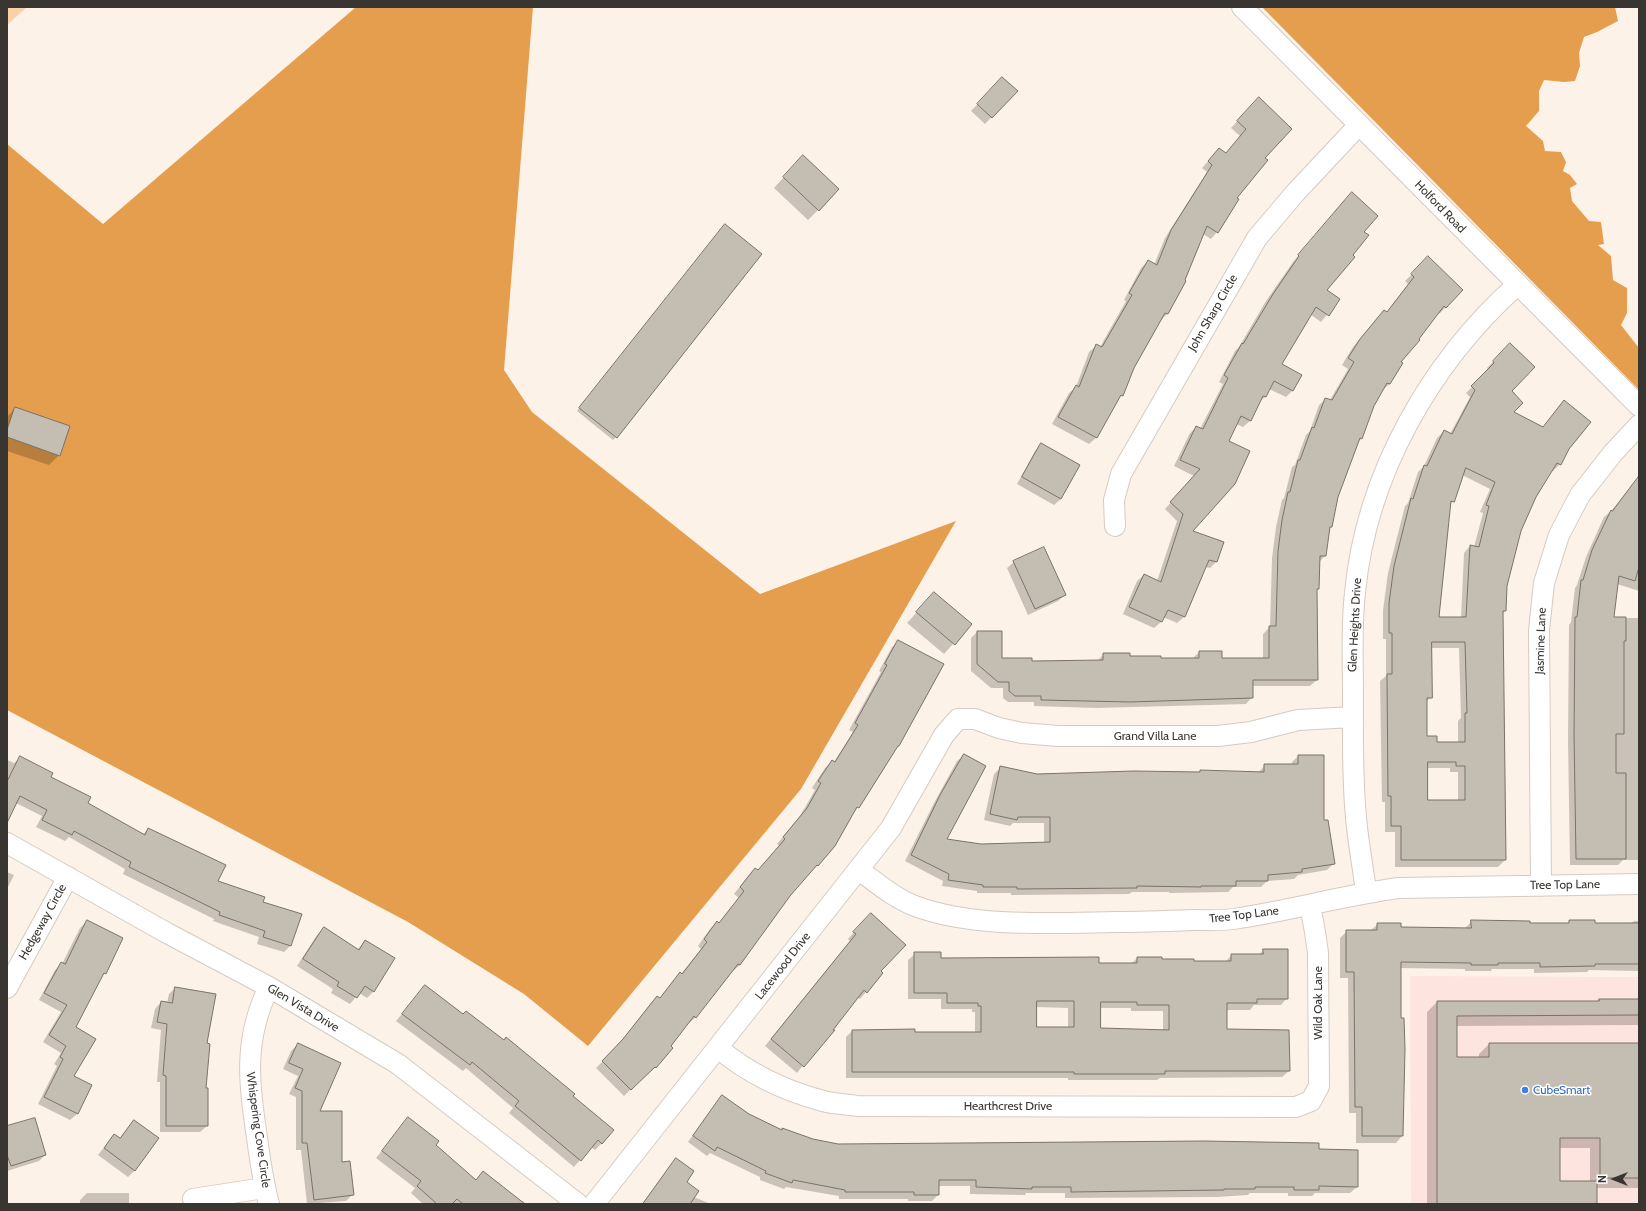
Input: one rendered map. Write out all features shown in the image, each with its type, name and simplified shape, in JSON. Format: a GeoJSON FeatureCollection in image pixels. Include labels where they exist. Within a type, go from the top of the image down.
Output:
{"type":"FeatureCollection","features":[{"type":"Feature","properties":{"kind":"street","name":"Holford Road"},"geometry":{"type":"LineString","coordinates":[[1242,7],[1358,126],[1400,166],[1639,406]]}},
{"type":"Feature","properties":{"kind":"street","name":"John Sharp Circle"},"geometry":{"type":"LineString","coordinates":[[1115,526],[1114,500],[1120,474],[1257,238],[1296,192],[1358,126]]}},
{"type":"Feature","properties":{"kind":"street","name":"Glen Heights Drive"},"geometry":{"type":"LineString","coordinates":[[1366,892],[1356,816],[1352,631],[1355,592],[1360,558],[1369,519],[1385,473],[1406,428],[1432,382],[1467,336],[1501,300],[1518,285]]}},
{"type":"Feature","properties":{"kind":"street","name":"Jasmine Lane"},"geometry":{"type":"LineString","coordinates":[[1541,886],[1539,630],[1544,583],[1559,535],[1580,495],[1613,453],[1639,425]]}},
{"type":"Feature","properties":{"kind":"street","name":"Grand Villa Lane"},"geometry":{"type":"LineString","coordinates":[[958,719],[975,719],[999,728],[1022,733],[1058,736],[1218,736],[1251,732],[1298,720],[1353,717]]}},
{"type":"Feature","properties":{"kind":"street","name":"Lacewood Drive"},"geometry":{"type":"LineString","coordinates":[[594,1204],[892,828],[944,735],[958,719]]}},
{"type":"Feature","properties":{"kind":"street","name":"Glen Vista Drive"},"geometry":{"type":"LineString","coordinates":[[7,843],[269,987],[398,1064],[578,1204]]}},
{"type":"Feature","properties":{"kind":"street","name":"Tree Top Lane"},"geometry":{"type":"LineString","coordinates":[[859,870],[888,892],[914,906],[944,915],[978,920],[1071,922],[1231,919],[1310,905],[1366,892],[1424,886],[1639,884]]}},
{"type":"Feature","properties":{"kind":"street","name":"Hedgeway Circle"},"geometry":{"type":"LineString","coordinates":[[7,988],[68,877]]}},
{"type":"Feature","properties":{"kind":"street","name":"Wild Oak Lane"},"geometry":{"type":"LineString","coordinates":[[1310,905],[1316,932],[1319,977],[1319,1086],[1311,1101]]}},
{"type":"Feature","properties":{"kind":"street","name":"Whispering Cove Circle"},"geometry":{"type":"LineString","coordinates":[[267,1196],[251,1096],[249,1058],[258,1011],[269,987]]}},
{"type":"Feature","properties":{"kind":"street","name":"Hearthcrest Drive"},"geometry":{"type":"LineString","coordinates":[[718,1048],[732,1060],[752,1072],[799,1094],[824,1102],[856,1106],[1296,1107],[1311,1101]]}},
{"type":"Feature","properties":{"kind":"street"},"geometry":{"type":"LineString","coordinates":[[193,1199],[267,1196]]}},
{"type":"Feature","properties":{"kind":"shaded area"},"geometry":{"type":"Polygon","coordinates":[[[7,7],[27,7],[7,25],[7,7]]]}},
{"type":"Feature","properties":{"kind":"shaded area"},"geometry":{"type":"Polygon","coordinates":[[[356,7],[533,7],[504,370],[532,412],[760,594],[956,521],[801,789],[588,1046],[524,994],[408,922],[7,710],[7,144],[103,224],[356,7]]]}},
{"type":"Feature","properties":{"kind":"shaded area"},"geometry":{"type":"Polygon","coordinates":[[[1262,7],[1615,7],[1618,21],[1584,37],[1579,53],[1580,66],[1575,81],[1564,82],[1544,80],[1539,91],[1539,111],[1526,126],[1543,141],[1545,151],[1561,152],[1566,162],[1563,171],[1570,175],[1577,184],[1570,188],[1572,201],[1589,221],[1601,222],[1604,244],[1598,245],[1611,256],[1613,280],[1627,288],[1627,313],[1621,325],[1639,348],[1639,390],[1262,7]]]}},
{"type":"Feature","properties":{"kind":"shaded area","name":"CubeSmart"},"geometry":{"type":"Polygon","coordinates":[[[1410,976],[1639,977],[1639,1204],[1411,1204],[1410,976]]]}},
{"type":"Feature","properties":{"kind":"building"},"geometry":{"type":"Polygon","coordinates":[[[1002,77],[1018,91],[992,118],[977,104],[1002,77]]]}},
{"type":"Feature","properties":{"kind":"building"},"geometry":{"type":"Polygon","coordinates":[[[1259,97],[1292,129],[1265,158],[1268,160],[1237,198],[1239,199],[1218,233],[1207,226],[1185,280],[1186,281],[1168,314],[1165,313],[1134,368],[1123,396],[1121,395],[1097,438],[1058,417],[1076,385],[1079,387],[1096,344],[1102,347],[1132,295],[1129,293],[1148,260],[1157,265],[1171,230],[1212,165],[1208,161],[1219,148],[1226,153],[1246,129],[1237,121],[1259,97]]]}},
{"type":"Feature","properties":{"kind":"building"},"geometry":{"type":"Polygon","coordinates":[[[803,155],[839,189],[819,211],[783,177],[803,155]]]}},
{"type":"Feature","properties":{"kind":"building"},"geometry":{"type":"Polygon","coordinates":[[[1352,192],[1378,216],[1364,232],[1369,235],[1353,255],[1355,257],[1327,290],[1340,299],[1329,316],[1316,307],[1282,364],[1302,375],[1293,391],[1274,381],[1266,397],[1263,396],[1251,421],[1241,416],[1229,441],[1250,451],[1235,484],[1193,531],[1224,542],[1217,562],[1209,560],[1185,617],[1168,610],[1162,622],[1129,607],[1144,574],[1161,582],[1183,514],[1170,502],[1200,469],[1180,460],[1196,426],[1203,429],[1228,378],[1224,375],[1242,343],[1243,344],[1273,294],[1299,256],[1298,255],[1352,192]]]}},
{"type":"Feature","properties":{"kind":"building"},"geometry":{"type":"Polygon","coordinates":[[[725,224],[762,254],[617,438],[579,408],[725,224]]]}},
{"type":"Feature","properties":{"kind":"building"},"geometry":{"type":"Polygon","coordinates":[[[1428,256],[1463,290],[1446,308],[1444,306],[1419,339],[1420,340],[1401,362],[1403,363],[1390,384],[1387,383],[1374,406],[1362,439],[1360,438],[1338,497],[1332,527],[1330,527],[1326,556],[1320,556],[1319,589],[1317,589],[1318,680],[1253,680],[1253,698],[1130,702],[1041,700],[1041,696],[1015,696],[1009,691],[1009,682],[998,682],[977,664],[977,631],[1002,631],[1002,658],[1032,658],[1032,661],[1103,660],[1103,653],[1130,653],[1130,656],[1161,656],[1161,658],[1199,658],[1199,651],[1222,651],[1222,658],[1269,658],[1269,626],[1276,626],[1278,551],[1282,520],[1288,492],[1290,492],[1298,460],[1300,460],[1312,427],[1314,428],[1325,398],[1332,400],[1354,362],[1348,358],[1360,339],[1384,310],[1387,312],[1414,277],[1411,274],[1428,256]]]}},
{"type":"Feature","properties":{"kind":"building"},"geometry":{"type":"Polygon","coordinates":[[[1510,343],[1535,367],[1512,391],[1523,403],[1514,412],[1543,427],[1564,400],[1591,422],[1569,449],[1561,465],[1557,463],[1536,497],[1521,531],[1507,586],[1506,611],[1503,611],[1506,860],[1401,860],[1401,826],[1391,826],[1391,796],[1388,796],[1387,674],[1392,674],[1392,633],[1389,633],[1389,603],[1394,566],[1411,498],[1413,499],[1424,465],[1427,466],[1444,430],[1452,434],[1475,390],[1471,386],[1494,363],[1493,361],[1510,343]],[[1466,468],[1454,502],[1451,501],[1439,617],[1466,617],[1470,545],[1479,547],[1489,506],[1486,505],[1495,482],[1466,468]],[[1432,642],[1432,698],[1427,698],[1427,736],[1437,736],[1437,742],[1465,742],[1465,713],[1467,713],[1465,642],[1432,642]],[[1428,762],[1428,800],[1465,800],[1465,766],[1456,766],[1456,762],[1428,762]]]}},
{"type":"Feature","properties":{"kind":"building"},"geometry":{"type":"Polygon","coordinates":[[[15,407],[70,426],[60,456],[7,437],[7,430],[15,407]]]}},
{"type":"Feature","properties":{"kind":"building"},"geometry":{"type":"Polygon","coordinates":[[[1041,443],[1080,465],[1061,499],[1022,477],[1041,443]]]}},
{"type":"Feature","properties":{"kind":"building"},"geometry":{"type":"Polygon","coordinates":[[[1639,476],[1639,567],[1635,581],[1619,576],[1614,617],[1626,617],[1626,641],[1624,641],[1624,734],[1616,734],[1616,773],[1626,773],[1626,859],[1576,859],[1574,734],[1575,617],[1577,617],[1581,580],[1583,580],[1592,550],[1611,510],[1612,511],[1639,476]]]}},
{"type":"Feature","properties":{"kind":"building"},"geometry":{"type":"Polygon","coordinates":[[[1044,547],[1066,595],[1035,609],[1013,561],[1044,547]]]}},
{"type":"Feature","properties":{"kind":"building"},"geometry":{"type":"Polygon","coordinates":[[[934,592],[972,624],[955,645],[916,612],[934,592]]]}},
{"type":"Feature","properties":{"kind":"building"},"geometry":{"type":"Polygon","coordinates":[[[898,640],[944,664],[899,746],[859,808],[857,807],[835,846],[790,896],[740,965],[738,964],[696,1018],[694,1016],[671,1046],[673,1048],[656,1068],[655,1067],[631,1090],[602,1061],[623,1039],[657,996],[660,998],[680,972],[682,974],[707,942],[704,939],[717,921],[719,923],[744,891],[740,887],[755,868],[758,870],[785,839],[783,837],[807,808],[821,783],[818,781],[832,760],[835,762],[858,725],[855,723],[887,665],[885,664],[898,640]]]}},
{"type":"Feature","properties":{"kind":"building"},"geometry":{"type":"Polygon","coordinates":[[[964,754],[986,766],[947,839],[981,844],[1050,842],[1050,817],[1018,817],[1017,820],[990,814],[1000,766],[1037,774],[1134,771],[1200,772],[1200,770],[1264,772],[1264,764],[1298,764],[1298,755],[1324,755],[1324,820],[1328,820],[1335,864],[1302,869],[1302,872],[1268,875],[1268,881],[1236,881],[1236,886],[1137,886],[1137,888],[1017,889],[1017,887],[983,887],[983,885],[948,880],[949,874],[911,855],[940,795],[964,754]]]}},
{"type":"Feature","properties":{"kind":"building"},"geometry":{"type":"Polygon","coordinates":[[[20,756],[53,773],[51,777],[91,797],[88,803],[145,835],[148,828],[226,865],[218,881],[265,897],[263,902],[302,914],[291,946],[263,937],[265,931],[219,915],[220,912],[129,867],[131,862],[74,831],[72,835],[42,820],[47,810],[20,796],[7,823],[7,782],[20,756]]]}},
{"type":"Feature","properties":{"kind":"building"},"geometry":{"type":"Polygon","coordinates":[[[871,913],[906,945],[881,971],[883,973],[867,993],[864,990],[833,1030],[835,1030],[804,1067],[771,1039],[856,934],[853,932],[871,913]]]}},
{"type":"Feature","properties":{"kind":"building"},"geometry":{"type":"Polygon","coordinates":[[[87,920],[123,938],[106,974],[104,973],[76,1027],[96,1039],[74,1076],[92,1085],[78,1114],[44,1097],[63,1059],[60,1057],[66,1046],[49,1035],[67,1005],[44,993],[61,962],[65,964],[87,920]]]}},
{"type":"Feature","properties":{"kind":"building"},"geometry":{"type":"Polygon","coordinates":[[[1471,920],[1569,923],[1569,920],[1595,920],[1595,923],[1639,923],[1639,964],[1595,964],[1595,966],[1540,967],[1540,963],[1498,963],[1498,965],[1471,965],[1471,963],[1401,962],[1401,1018],[1404,1018],[1405,1049],[1403,1136],[1362,1136],[1362,1107],[1355,1107],[1354,972],[1346,972],[1346,930],[1377,930],[1377,923],[1401,923],[1401,927],[1471,928],[1471,920]]]}},
{"type":"Feature","properties":{"kind":"building"},"geometry":{"type":"Polygon","coordinates":[[[324,927],[359,950],[365,940],[395,958],[374,992],[365,986],[357,998],[337,986],[339,982],[303,959],[324,927]]]}},
{"type":"Feature","properties":{"kind":"building"},"geometry":{"type":"Polygon","coordinates":[[[1263,949],[1288,949],[1288,999],[1257,999],[1257,1003],[1227,1003],[1227,1029],[1289,1030],[1290,1071],[1165,1071],[1165,1074],[1074,1074],[1074,1072],[852,1072],[852,1030],[915,1029],[915,1032],[981,1032],[981,1006],[978,1006],[978,1003],[947,1003],[947,993],[914,993],[914,952],[941,952],[941,958],[1099,957],[1099,963],[1137,963],[1137,957],[1194,959],[1194,961],[1231,961],[1231,954],[1263,954],[1263,949]],[[1037,1001],[1037,1027],[1074,1027],[1074,1001],[1037,1001]],[[1101,1002],[1101,1028],[1169,1030],[1169,1005],[1137,1005],[1137,1002],[1101,1002]]]}},
{"type":"Feature","properties":{"kind":"building"},"geometry":{"type":"Polygon","coordinates":[[[425,985],[463,1014],[466,1011],[504,1040],[506,1037],[575,1094],[573,1096],[614,1130],[602,1144],[598,1140],[581,1161],[515,1106],[519,1101],[472,1062],[470,1065],[402,1014],[425,985]]]}},
{"type":"Feature","properties":{"kind":"building"},"geometry":{"type":"Polygon","coordinates":[[[175,987],[216,994],[207,1043],[210,1044],[206,1088],[208,1088],[208,1126],[166,1126],[166,1076],[163,1075],[167,1024],[157,1022],[161,1001],[172,1003],[175,987]]]}},
{"type":"Feature","properties":{"kind":"building","name":"CubeSmart"},"geometry":{"type":"Polygon","coordinates":[[[1599,999],[1639,999],[1639,1015],[1457,1016],[1457,1057],[1489,1057],[1489,1043],[1639,1043],[1639,1178],[1600,1178],[1600,1138],[1560,1138],[1560,1181],[1597,1181],[1597,1204],[1437,1204],[1437,1001],[1599,1001],[1599,999]]]}},
{"type":"Feature","properties":{"kind":"building"},"geometry":{"type":"Polygon","coordinates":[[[298,1043],[341,1063],[320,1111],[342,1111],[342,1162],[350,1161],[354,1195],[314,1200],[307,1143],[302,1143],[302,1091],[295,1088],[303,1069],[289,1063],[298,1043]]]}},
{"type":"Feature","properties":{"kind":"building"},"geometry":{"type":"Polygon","coordinates":[[[722,1095],[749,1114],[782,1130],[782,1128],[813,1139],[838,1144],[1204,1141],[1319,1143],[1319,1149],[1358,1150],[1358,1187],[1319,1186],[1319,1190],[1294,1190],[1294,1187],[1255,1187],[1255,1189],[1224,1190],[1071,1192],[1071,1187],[1032,1187],[1032,1189],[976,1187],[976,1180],[939,1180],[939,1195],[914,1195],[914,1192],[845,1192],[845,1190],[793,1180],[792,1183],[765,1173],[766,1171],[717,1147],[715,1151],[693,1136],[722,1095]]]}},
{"type":"Feature","properties":{"kind":"building"},"geometry":{"type":"Polygon","coordinates":[[[408,1117],[439,1141],[436,1145],[476,1180],[483,1171],[525,1204],[463,1204],[457,1199],[452,1204],[437,1204],[417,1186],[421,1181],[382,1151],[408,1117]]]}},
{"type":"Feature","properties":{"kind":"building"},"geometry":{"type":"Polygon","coordinates":[[[35,1118],[46,1155],[11,1166],[7,1155],[7,1126],[35,1118]]]}},
{"type":"Feature","properties":{"kind":"building"},"geometry":{"type":"Polygon","coordinates":[[[134,1120],[159,1138],[135,1171],[104,1148],[114,1134],[120,1138],[134,1120]]]}},
{"type":"Feature","properties":{"kind":"building"},"geometry":{"type":"Polygon","coordinates":[[[676,1158],[694,1171],[687,1182],[699,1191],[690,1204],[643,1204],[676,1158]]]}},
{"type":"Feature","properties":{"kind":"place","name":"CubeSmart"},"geometry":{"type":"Point","coordinates":[1525,1090]}}]}
